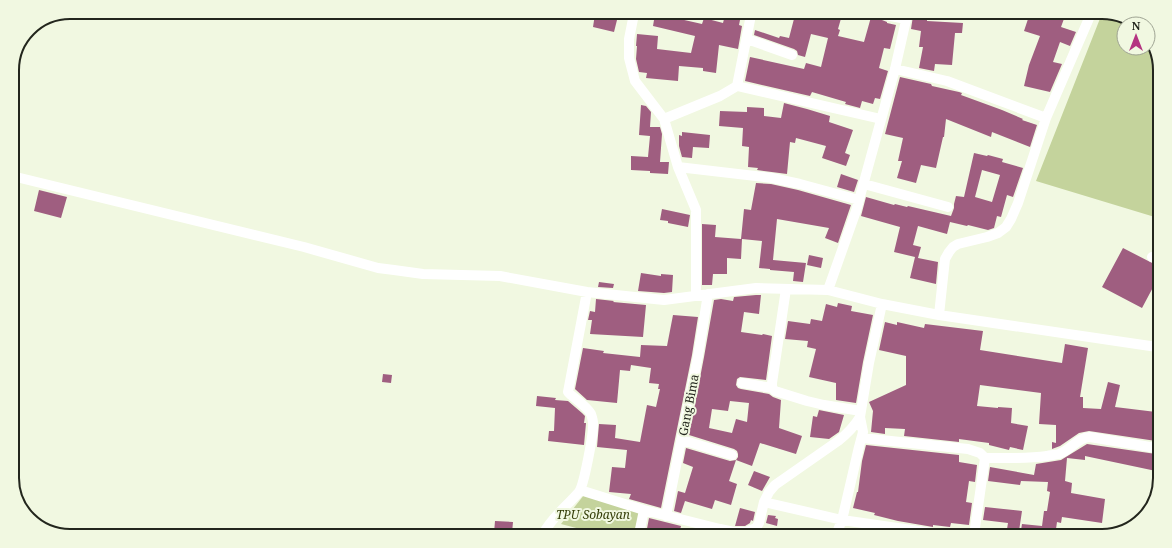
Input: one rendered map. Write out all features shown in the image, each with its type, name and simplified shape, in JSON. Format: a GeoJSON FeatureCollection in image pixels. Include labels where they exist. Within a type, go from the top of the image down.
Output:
{"type":"FeatureCollection","features":[{"type":"Feature","properties":{"kind":"street"},"geometry":{"type":"LineString","coordinates":[[633,19],[629,39],[628,58],[635,81],[664,120],[678,167],[696,210],[696,296]]}},
{"type":"Feature","properties":{"kind":"street"},"geometry":{"type":"LineString","coordinates":[[737,86],[750,19]]}},
{"type":"Feature","properties":{"kind":"street"},"geometry":{"type":"LineString","coordinates":[[828,290],[864,184],[895,69],[906,19]]}},
{"type":"Feature","properties":{"kind":"street"},"geometry":{"type":"LineString","coordinates":[[939,315],[945,259],[949,252],[958,244],[998,233],[1006,227],[1011,219],[1018,203],[1046,118],[1089,19]]}},
{"type":"Feature","properties":{"kind":"street"},"geometry":{"type":"LineString","coordinates":[[747,39],[792,55]]}},
{"type":"Feature","properties":{"kind":"street"},"geometry":{"type":"LineString","coordinates":[[895,69],[948,81],[1046,118]]}},
{"type":"Feature","properties":{"kind":"street"},"geometry":{"type":"LineString","coordinates":[[664,120],[720,96],[737,86],[881,119]]}},
{"type":"Feature","properties":{"kind":"street"},"geometry":{"type":"LineString","coordinates":[[678,167],[772,178],[859,200]]}},
{"type":"Feature","properties":{"kind":"street"},"geometry":{"type":"LineString","coordinates":[[19,178],[304,247],[378,268],[423,274],[500,276],[587,292],[664,300],[756,288],[828,290],[882,304],[939,315],[1153,346]]}},
{"type":"Feature","properties":{"kind":"street"},"geometry":{"type":"LineString","coordinates":[[864,184],[948,207]]}},
{"type":"Feature","properties":{"kind":"street"},"geometry":{"type":"LineString","coordinates":[[772,388],[786,289]]}},
{"type":"Feature","properties":{"kind":"street"},"geometry":{"type":"LineString","coordinates":[[546,529],[580,490],[588,461],[593,423],[589,412],[568,392],[587,292]]}},
{"type":"Feature","properties":{"kind":"street","name":"Gang Bima"},"geometry":{"type":"LineString","coordinates":[[666,516],[698,356],[708,294]]}},
{"type":"Feature","properties":{"kind":"street"},"geometry":{"type":"LineString","coordinates":[[838,529],[842,520],[863,435],[861,416],[869,363],[882,304]]}},
{"type":"Feature","properties":{"kind":"street"},"geometry":{"type":"LineString","coordinates":[[742,383],[772,388],[775,391],[861,416]]}},
{"type":"Feature","properties":{"kind":"street"},"geometry":{"type":"LineString","coordinates":[[757,529],[761,518],[764,502],[769,492],[775,485],[838,441],[852,429],[861,416]]}},
{"type":"Feature","properties":{"kind":"street"},"geometry":{"type":"LineString","coordinates":[[863,435],[968,449],[980,453],[985,458],[1018,459],[1059,454],[1080,439],[1090,436],[1153,447]]}},
{"type":"Feature","properties":{"kind":"street"},"geometry":{"type":"LineString","coordinates":[[682,440],[732,455]]}},
{"type":"Feature","properties":{"kind":"street"},"geometry":{"type":"LineString","coordinates":[[975,529],[985,458]]}},
{"type":"Feature","properties":{"kind":"street"},"geometry":{"type":"LineString","coordinates":[[580,490],[644,510],[721,529]]}},
{"type":"Feature","properties":{"kind":"street"},"geometry":{"type":"LineString","coordinates":[[764,502],[842,520],[904,529]]}},
{"type":"Feature","properties":{"kind":"street"},"geometry":{"type":"LineString","coordinates":[[640,529],[644,510]]}},
{"type":"Feature","properties":{"kind":"green space"},"geometry":{"type":"Polygon","coordinates":[[[1100,19],[1116,21],[1116,56],[1151,56],[1152,60],[1153,216],[1036,181],[1100,19]]]}},
{"type":"Feature","properties":{"kind":"green space","name":"TPU Sobayan"},"geometry":{"type":"Polygon","coordinates":[[[584,495],[641,512],[639,529],[580,529],[561,524],[584,495]]]}},
{"type":"Feature","properties":{"kind":"building"},"geometry":{"type":"Polygon","coordinates":[[[594,19],[617,19],[614,32],[593,27],[594,19]]]}},
{"type":"Feature","properties":{"kind":"building"},"geometry":{"type":"Polygon","coordinates":[[[654,19],[680,19],[702,24],[704,19],[723,23],[724,19],[740,19],[739,25],[742,26],[738,49],[719,45],[716,73],[703,71],[703,68],[679,66],[678,81],[646,78],[647,73],[639,72],[636,59],[637,34],[658,36],[657,49],[691,53],[695,36],[653,26],[654,19]]]}},
{"type":"Feature","properties":{"kind":"building"},"geometry":{"type":"Polygon","coordinates":[[[794,19],[841,19],[838,36],[864,42],[870,19],[881,19],[887,23],[896,25],[890,49],[884,48],[879,68],[888,71],[880,99],[875,98],[873,104],[862,101],[860,108],[845,104],[846,102],[812,92],[810,96],[745,81],[750,57],[804,69],[806,63],[821,67],[828,38],[811,34],[805,57],[798,55],[797,51],[794,49],[754,35],[755,30],[779,38],[780,36],[789,38],[794,19]]]}},
{"type":"Feature","properties":{"kind":"building"},"geometry":{"type":"Polygon","coordinates":[[[913,19],[963,23],[962,33],[955,33],[952,65],[935,64],[934,71],[919,68],[923,47],[919,47],[921,31],[911,29],[913,19]]]}},
{"type":"Feature","properties":{"kind":"building"},"geometry":{"type":"Polygon","coordinates":[[[1028,19],[1064,19],[1061,27],[1076,32],[1070,46],[1060,42],[1053,62],[1062,64],[1050,92],[1024,86],[1029,65],[1040,36],[1024,31],[1028,19]]]}},
{"type":"Feature","properties":{"kind":"building"},"geometry":{"type":"Polygon","coordinates":[[[900,77],[962,93],[961,95],[1037,125],[1030,147],[992,132],[991,137],[946,119],[944,137],[936,168],[921,165],[916,183],[897,178],[902,161],[898,161],[903,138],[885,134],[900,77]]]}},
{"type":"Feature","properties":{"kind":"building"},"geometry":{"type":"Polygon","coordinates":[[[784,103],[830,116],[829,122],[853,130],[845,153],[850,155],[846,166],[822,158],[826,146],[796,138],[795,143],[790,142],[787,174],[757,170],[758,168],[748,167],[749,147],[742,146],[743,128],[719,126],[720,111],[747,112],[747,107],[764,108],[764,116],[781,118],[784,103]]]}},
{"type":"Feature","properties":{"kind":"building"},"geometry":{"type":"Polygon","coordinates":[[[641,105],[646,106],[651,112],[650,127],[660,127],[662,134],[660,162],[669,162],[668,174],[631,170],[631,156],[648,157],[650,136],[639,135],[641,105]]]}},
{"type":"Feature","properties":{"kind":"building"},"geometry":{"type":"Polygon","coordinates":[[[682,132],[710,135],[709,148],[693,147],[692,158],[682,157],[679,146],[679,135],[682,136],[682,132]]]}},
{"type":"Feature","properties":{"kind":"building"},"geometry":{"type":"Polygon","coordinates":[[[974,153],[1003,159],[1002,162],[1023,168],[1013,197],[1007,195],[1001,217],[997,216],[994,228],[988,230],[950,222],[947,234],[918,226],[913,245],[921,247],[918,258],[938,262],[936,284],[910,278],[915,257],[894,252],[900,227],[861,216],[866,197],[894,205],[908,206],[951,216],[956,196],[964,197],[974,153]],[[982,170],[975,197],[992,202],[1000,175],[982,170]]]}},
{"type":"Feature","properties":{"kind":"building"},"geometry":{"type":"Polygon","coordinates":[[[841,174],[858,180],[854,192],[837,187],[841,174]]]}},
{"type":"Feature","properties":{"kind":"building"},"geometry":{"type":"Polygon","coordinates":[[[756,183],[771,184],[798,190],[851,205],[838,243],[825,238],[829,228],[777,219],[773,260],[806,263],[803,282],[793,281],[794,272],[759,268],[762,241],[742,239],[741,259],[727,258],[727,274],[713,274],[712,285],[702,285],[702,224],[716,225],[715,237],[741,239],[744,209],[751,210],[756,183]]]}},
{"type":"Feature","properties":{"kind":"building"},"geometry":{"type":"Polygon","coordinates":[[[39,190],[67,197],[61,218],[34,211],[39,190]]]}},
{"type":"Feature","properties":{"kind":"building"},"geometry":{"type":"Polygon","coordinates":[[[662,209],[690,215],[688,227],[660,220],[662,209]]]}},
{"type":"Feature","properties":{"kind":"building"},"geometry":{"type":"Polygon","coordinates":[[[1123,248],[1153,263],[1153,287],[1142,308],[1102,287],[1123,248]]]}},
{"type":"Feature","properties":{"kind":"building"},"geometry":{"type":"Polygon","coordinates":[[[809,255],[823,258],[821,268],[807,265],[809,255]]]}},
{"type":"Feature","properties":{"kind":"building"},"geometry":{"type":"Polygon","coordinates":[[[641,273],[661,276],[661,274],[673,275],[672,292],[664,293],[638,291],[641,273]]]}},
{"type":"Feature","properties":{"kind":"building"},"geometry":{"type":"Polygon","coordinates":[[[599,282],[614,284],[613,288],[598,287],[599,282]]]}},
{"type":"Feature","properties":{"kind":"building"},"geometry":{"type":"Polygon","coordinates":[[[761,295],[759,314],[744,312],[741,332],[772,336],[766,380],[740,377],[737,379],[736,385],[741,389],[769,394],[781,400],[779,428],[802,436],[796,454],[760,443],[752,466],[736,460],[738,454],[734,449],[689,435],[714,300],[721,299],[733,301],[734,297],[761,295]],[[730,401],[728,411],[712,409],[709,428],[732,433],[736,419],[747,422],[749,403],[730,401]]]}},
{"type":"Feature","properties":{"kind":"building"},"geometry":{"type":"Polygon","coordinates":[[[596,299],[646,305],[643,337],[590,334],[592,320],[588,320],[590,311],[595,312],[596,299]]]}},
{"type":"Feature","properties":{"kind":"building"},"geometry":{"type":"Polygon","coordinates":[[[838,303],[852,306],[851,311],[873,315],[856,403],[836,400],[836,383],[809,377],[816,349],[807,347],[808,341],[785,339],[788,321],[810,324],[811,319],[822,321],[826,304],[837,307],[838,303]]]}},
{"type":"Feature","properties":{"kind":"building"},"geometry":{"type":"Polygon","coordinates":[[[673,315],[698,317],[692,355],[661,508],[629,499],[631,494],[609,492],[612,467],[625,468],[627,450],[597,447],[599,424],[616,425],[615,438],[640,442],[647,405],[656,407],[660,389],[658,389],[659,384],[649,383],[651,368],[631,365],[630,371],[620,370],[617,403],[587,400],[575,389],[583,348],[604,351],[603,353],[640,357],[641,345],[667,346],[673,315]]]}},
{"type":"Feature","properties":{"kind":"building"},"geometry":{"type":"Polygon","coordinates":[[[885,322],[897,325],[897,322],[924,328],[925,324],[983,331],[980,350],[1062,363],[1065,344],[1088,348],[1080,397],[1083,397],[1083,408],[1101,409],[1108,382],[1120,385],[1115,407],[1153,412],[1153,441],[1089,431],[1079,433],[1060,446],[1052,449],[1052,442],[1056,443],[1056,425],[1039,424],[1041,393],[980,385],[977,406],[1012,408],[1011,423],[1028,426],[1023,450],[1010,447],[1009,450],[989,445],[989,443],[959,439],[959,442],[904,436],[905,429],[885,428],[885,434],[871,432],[873,411],[869,402],[906,385],[906,356],[879,350],[885,322]]]}},
{"type":"Feature","properties":{"kind":"building"},"geometry":{"type":"Polygon","coordinates":[[[383,374],[392,375],[391,383],[382,382],[383,374]]]}},
{"type":"Feature","properties":{"kind":"building"},"geometry":{"type":"Polygon","coordinates":[[[537,396],[568,401],[585,416],[584,423],[586,423],[584,445],[548,441],[549,431],[554,431],[555,408],[536,406],[537,396]]]}},
{"type":"Feature","properties":{"kind":"building"},"geometry":{"type":"Polygon","coordinates":[[[819,410],[844,415],[839,432],[829,439],[810,437],[813,416],[817,417],[819,410]]]}},
{"type":"Feature","properties":{"kind":"building"},"geometry":{"type":"Polygon","coordinates":[[[1087,444],[1153,454],[1153,470],[1085,456],[1085,460],[1067,458],[1065,481],[1072,483],[1071,493],[1105,499],[1102,523],[1062,517],[1061,523],[1057,522],[1056,529],[1021,529],[1022,524],[1042,526],[1044,511],[1047,511],[1050,492],[1047,491],[1048,482],[1021,481],[1020,485],[988,481],[990,467],[1034,475],[1036,464],[1061,460],[1087,444]]]}},
{"type":"Feature","properties":{"kind":"building"},"geometry":{"type":"Polygon","coordinates":[[[866,445],[959,455],[959,462],[977,465],[975,482],[969,481],[966,502],[972,503],[969,525],[951,523],[950,527],[933,525],[933,527],[898,521],[874,515],[875,513],[853,508],[858,492],[862,461],[866,445]]]}},
{"type":"Feature","properties":{"kind":"building"},"geometry":{"type":"Polygon","coordinates":[[[686,448],[730,461],[736,460],[729,481],[737,484],[731,505],[715,500],[712,509],[685,501],[681,513],[674,511],[678,491],[685,493],[693,467],[683,463],[686,448]]]}},
{"type":"Feature","properties":{"kind":"building"},"geometry":{"type":"Polygon","coordinates":[[[754,471],[770,477],[762,491],[748,485],[754,471]]]}},
{"type":"Feature","properties":{"kind":"building"},"geometry":{"type":"Polygon","coordinates":[[[985,507],[1022,511],[1019,529],[1007,529],[1008,523],[983,520],[985,507]]]}},
{"type":"Feature","properties":{"kind":"building"},"geometry":{"type":"Polygon","coordinates":[[[740,508],[755,512],[753,521],[751,520],[750,523],[745,526],[735,526],[740,508]]]}},
{"type":"Feature","properties":{"kind":"building"},"geometry":{"type":"Polygon","coordinates":[[[768,515],[776,516],[775,518],[778,519],[777,526],[766,523],[768,515]]]}},
{"type":"Feature","properties":{"kind":"building"},"geometry":{"type":"Polygon","coordinates":[[[649,518],[681,526],[680,529],[647,529],[649,518]]]}},
{"type":"Feature","properties":{"kind":"building"},"geometry":{"type":"Polygon","coordinates":[[[495,521],[513,522],[512,529],[494,529],[495,521]]]}}]}
